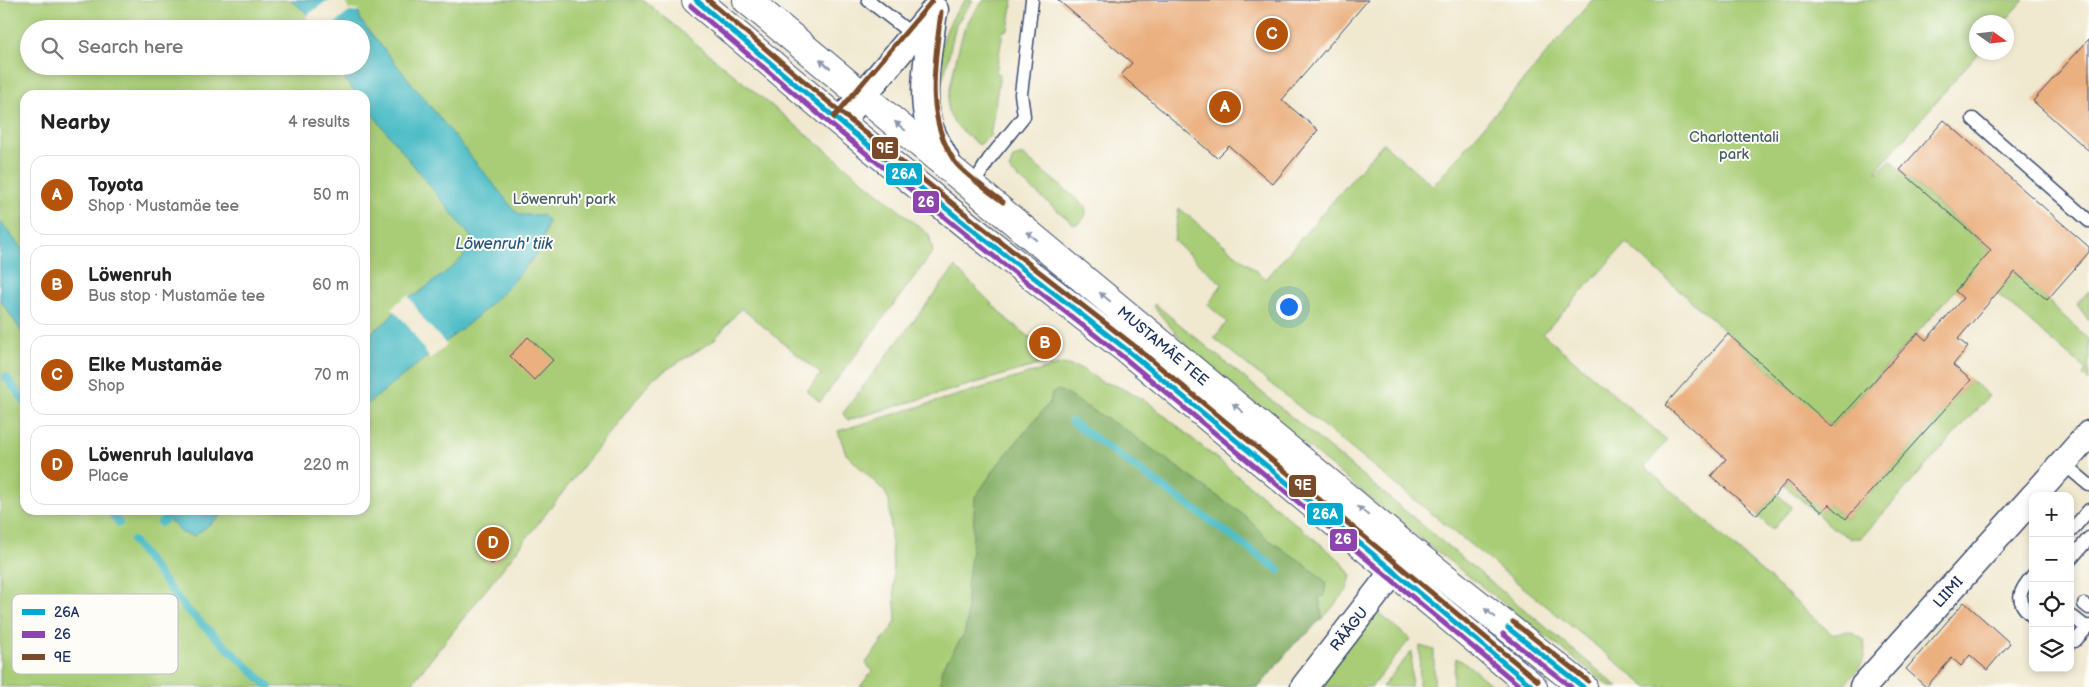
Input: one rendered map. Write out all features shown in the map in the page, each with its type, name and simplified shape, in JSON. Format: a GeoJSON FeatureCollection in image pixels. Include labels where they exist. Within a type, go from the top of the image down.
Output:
{"type":"FeatureCollection","features":[{"type":"Feature","properties":{"kind":"main road","name":"MUSTAMÄE TEE"},"geometry":{"type":"LineString","coordinates":[[696,0],[840,122],[977,233],[1127,350],[1533,687]]}},
{"type":"Feature","properties":{"kind":"main road","name":"MUSTAMÄE TEE"},"geometry":{"type":"LineString","coordinates":[[747,0],[1410,550],[1583,687]]}},
{"type":"Feature","properties":{"kind":"street"},"geometry":{"type":"LineString","coordinates":[[840,122],[939,5]]}},
{"type":"Feature","properties":{"kind":"street"},"geometry":{"type":"LineString","coordinates":[[939,5],[926,71],[926,101],[930,128],[950,168]]}},
{"type":"Feature","properties":{"kind":"street","name":"LIIMI"},"geometry":{"type":"LineString","coordinates":[[2037,492],[2089,434]]}},
{"type":"Feature","properties":{"kind":"street","name":"LIIMI"},"geometry":{"type":"LineString","coordinates":[[1872,684],[2029,501]]}},
{"type":"Feature","properties":{"kind":"street","name":"RÄÄGU"},"geometry":{"type":"LineString","coordinates":[[1304,687],[1394,572]]}},
{"type":"Feature","properties":{"kind":"lane"},"geometry":{"type":"LineString","coordinates":[[868,0],[913,35]]}},
{"type":"Feature","properties":{"kind":"lane"},"geometry":{"type":"LineString","coordinates":[[972,187],[990,159],[1024,116],[1021,94],[1032,0]]}},
{"type":"Feature","properties":{"kind":"lane"},"geometry":{"type":"LineString","coordinates":[[1973,119],[2089,221]]}},
{"type":"Feature","properties":{"kind":"lane"},"geometry":{"type":"LineString","coordinates":[[2063,463],[2089,485]]}},
{"type":"Feature","properties":{"kind":"lane"},"geometry":{"type":"LineString","coordinates":[[2074,527],[2089,510]]}},
{"type":"Feature","properties":{"kind":"lane"},"geometry":{"type":"LineString","coordinates":[[2074,555],[2089,538]]}},
{"type":"Feature","properties":{"kind":"lane"},"geometry":{"type":"LineString","coordinates":[[2028,589],[2019,597],[2022,608],[2029,614]]}},
{"type":"Feature","properties":{"kind":"lane"},"geometry":{"type":"LineString","coordinates":[[2074,618],[2088,627],[2076,642],[2074,641]]}},
{"type":"Feature","properties":{"kind":"green space","name":"Löwenruh' park"},"geometry":{"type":"Polygon","coordinates":[[[0,0],[643,0],[929,235],[933,252],[820,402],[807,391],[821,374],[741,308],[713,341],[653,378],[413,682],[416,687],[0,687],[0,0]]]}},
{"type":"Feature","properties":{"kind":"green space"},"geometry":{"type":"Polygon","coordinates":[[[965,0],[973,0],[956,24],[945,72],[936,97],[940,57],[945,35],[956,12],[965,0]]]}},
{"type":"Feature","properties":{"kind":"green space"},"geometry":{"type":"Polygon","coordinates":[[[984,0],[1013,0],[1008,30],[1003,31],[996,73],[1000,74],[990,136],[979,145],[953,121],[948,111],[948,105],[954,69],[966,25],[984,0]]]}},
{"type":"Feature","properties":{"kind":"green space","name":"Charlottentali park"},"geometry":{"type":"Polygon","coordinates":[[[1592,0],[2024,0],[2010,15],[1969,15],[1969,60],[1972,60],[1877,170],[1877,173],[1891,159],[1900,170],[2047,300],[2089,340],[2089,382],[2083,376],[2086,370],[1972,272],[1832,427],[1824,420],[1816,428],[1792,407],[1800,398],[1626,243],[1543,334],[1667,440],[1645,467],[1833,635],[1845,631],[1849,632],[1864,640],[1865,648],[1863,661],[1857,671],[1842,687],[1647,687],[1214,338],[1227,322],[1208,305],[1222,284],[1174,241],[1179,208],[1266,279],[1383,143],[1433,186],[1592,0]]]}},
{"type":"Feature","properties":{"kind":"green space"},"geometry":{"type":"Polygon","coordinates":[[[1023,155],[1085,206],[1086,215],[1083,219],[1075,225],[1009,170],[1013,158],[1023,155]]]}},
{"type":"Feature","properties":{"kind":"green space"},"geometry":{"type":"Polygon","coordinates":[[[955,267],[1009,321],[1050,353],[1053,359],[848,420],[843,413],[955,267]]]}},
{"type":"Feature","properties":{"kind":"green space"},"geometry":{"type":"Polygon","coordinates":[[[2089,291],[2089,321],[2077,304],[2089,291]]]}},
{"type":"Feature","properties":{"kind":"green space"},"geometry":{"type":"Polygon","coordinates":[[[1155,304],[1618,687],[1611,687],[1394,518],[1190,350],[1153,306],[1155,304]]]}},
{"type":"Feature","properties":{"kind":"green space"},"geometry":{"type":"Polygon","coordinates":[[[1062,364],[1080,368],[1102,382],[1117,386],[1148,402],[1341,561],[1351,576],[1347,590],[1325,616],[1294,644],[1259,687],[860,687],[872,671],[866,663],[896,622],[889,500],[885,492],[846,454],[838,431],[1062,364]]]}},
{"type":"Feature","properties":{"kind":"green space"},"geometry":{"type":"Polygon","coordinates":[[[1971,380],[1989,396],[1861,538],[1850,538],[1833,528],[1784,485],[1787,481],[1822,512],[1829,504],[1846,519],[1971,380]]]}},
{"type":"Feature","properties":{"kind":"green space"},"geometry":{"type":"Polygon","coordinates":[[[1059,390],[1127,431],[1245,516],[1269,540],[1299,560],[1326,582],[1324,596],[1319,597],[1322,617],[1308,633],[1294,644],[1259,687],[941,687],[941,670],[964,634],[967,622],[967,586],[972,549],[975,497],[999,463],[1050,402],[1052,393],[1059,390]]]}},
{"type":"Feature","properties":{"kind":"green space"},"geometry":{"type":"Polygon","coordinates":[[[1776,493],[1792,507],[1772,530],[1757,515],[1776,493]]]}},
{"type":"Feature","properties":{"kind":"green space"},"geometry":{"type":"Polygon","coordinates":[[[1375,610],[1410,639],[1371,687],[1316,687],[1375,610]]]}},
{"type":"Feature","properties":{"kind":"green space"},"geometry":{"type":"Polygon","coordinates":[[[1420,646],[1434,650],[1434,687],[1419,687],[1420,646]]]}},
{"type":"Feature","properties":{"kind":"green space"},"geometry":{"type":"Polygon","coordinates":[[[1412,651],[1411,687],[1382,687],[1412,651]]]}},
{"type":"Feature","properties":{"kind":"green space"},"geometry":{"type":"Polygon","coordinates":[[[1456,658],[1468,665],[1494,687],[1452,687],[1456,658]]]}},
{"type":"Feature","properties":{"kind":"water","name":"Löwenruh' tiik"},"geometry":{"type":"Polygon","coordinates":[[[291,0],[342,0],[348,13],[357,11],[361,20],[311,20],[307,13],[291,0]]]}},
{"type":"Feature","properties":{"kind":"water","name":"Löwenruh' tiik"},"geometry":{"type":"Polygon","coordinates":[[[370,32],[516,212],[521,215],[542,215],[548,221],[540,250],[513,282],[478,316],[370,402],[370,333],[386,322],[407,298],[416,295],[455,265],[471,248],[471,237],[370,111],[370,90],[353,90],[342,75],[370,75],[370,32]]]}},
{"type":"Feature","properties":{"kind":"water"},"geometry":{"type":"Polygon","coordinates":[[[0,221],[20,247],[20,329],[0,299],[0,221]]]}},
{"type":"Feature","properties":{"kind":"water"},"geometry":{"type":"Polygon","coordinates":[[[165,515],[222,515],[194,536],[182,533],[165,515]]]}},
{"type":"Feature","properties":{"kind":"pier"},"geometry":{"type":"Polygon","coordinates":[[[328,0],[344,0],[349,10],[357,9],[359,11],[348,13],[339,20],[308,20],[306,16],[328,0]]]}},
{"type":"Feature","properties":{"kind":"pier"},"geometry":{"type":"Polygon","coordinates":[[[408,295],[424,320],[447,345],[430,359],[407,324],[392,309],[408,295]]]}},
{"type":"Feature","properties":{"kind":"building"},"geometry":{"type":"Polygon","coordinates":[[[1058,0],[1368,0],[1282,100],[1318,130],[1273,184],[1229,146],[1217,158],[1121,75],[1132,63],[1058,0]]]}},
{"type":"Feature","properties":{"kind":"building"},"geometry":{"type":"Polygon","coordinates":[[[2089,39],[2089,151],[2033,101],[2089,39]]]}},
{"type":"Feature","properties":{"kind":"building"},"geometry":{"type":"Polygon","coordinates":[[[1944,120],[2089,247],[2089,252],[2047,300],[2015,272],[1958,339],[1968,347],[1953,365],[1971,380],[1846,519],[1829,504],[1822,512],[1787,481],[1757,515],[1711,476],[1726,459],[1665,405],[1728,334],[1832,427],[1918,333],[1926,340],[1963,298],[1955,291],[1991,250],[1900,170],[1944,120]]]}},
{"type":"Feature","properties":{"kind":"building"},"geometry":{"type":"Polygon","coordinates":[[[528,337],[553,360],[534,380],[510,356],[528,337]]]}},
{"type":"Feature","properties":{"kind":"building"},"geometry":{"type":"Polygon","coordinates":[[[497,536],[504,555],[492,564],[475,551],[497,536]]]}},
{"type":"Feature","properties":{"kind":"building"},"geometry":{"type":"Polygon","coordinates":[[[1964,602],[2010,643],[1987,670],[1970,655],[1961,666],[1952,658],[1926,687],[1906,669],[1964,602]]]}},
{"type":"Feature","properties":{"kind":"waterway"},"geometry":{"type":"LineString","coordinates":[[6,377],[20,395]]}},
{"type":"Feature","properties":{"kind":"waterway"},"geometry":{"type":"LineString","coordinates":[[1072,422],[1279,570]]}},
{"type":"Feature","properties":{"kind":"waterway"},"geometry":{"type":"LineString","coordinates":[[113,515],[119,523]]}},
{"type":"Feature","properties":{"kind":"waterway"},"geometry":{"type":"LineString","coordinates":[[161,523],[167,518]]}},
{"type":"Feature","properties":{"kind":"waterway"},"geometry":{"type":"LineString","coordinates":[[133,541],[174,594]]}},
{"type":"Feature","properties":{"kind":"waterway"},"geometry":{"type":"LineString","coordinates":[[178,599],[185,608],[269,687]]}},
{"type":"Feature","properties":{"kind":"transit line","name":"26A"},"geometry":{"type":"LineString","coordinates":[[696,0],[840,122],[969,227],[1127,350],[1533,687]]}},
{"type":"Feature","properties":{"kind":"transit line","name":"9E"},"geometry":{"type":"LineString","coordinates":[[708,0],[845,116],[974,221],[1132,344],[1538,681]]}},
{"type":"Feature","properties":{"kind":"transit line","name":"9E"},"geometry":{"type":"LineString","coordinates":[[834,117],[932,1]]}},
{"type":"Feature","properties":{"kind":"transit line","name":"26"},"geometry":{"type":"LineString","coordinates":[[691,6],[835,128],[964,233],[1122,356],[1521,687]]}},
{"type":"Feature","properties":{"kind":"transit line","name":"9E"},"geometry":{"type":"LineString","coordinates":[[941,12],[936,50],[934,89],[935,108],[939,126],[945,144],[959,167],[1003,202]]}},
{"type":"Feature","properties":{"kind":"transit line","name":"9E"},"geometry":{"type":"LineString","coordinates":[[1513,622],[1588,681]]}},
{"type":"Feature","properties":{"kind":"transit line","name":"26A"},"geometry":{"type":"LineString","coordinates":[[1508,628],[1583,687]]}},
{"type":"Feature","properties":{"kind":"transit line","name":"26"},"geometry":{"type":"LineString","coordinates":[[1503,634],[1571,687]]}},
{"type":"Feature","properties":{"kind":"place","name":"Elke Mustamäe"},"geometry":{"type":"Point","coordinates":[1272,34]}},
{"type":"Feature","properties":{"kind":"place","name":"Toyota"},"geometry":{"type":"Point","coordinates":[1225,107]}},
{"type":"Feature","properties":{"kind":"place","name":"Löwenruh"},"geometry":{"type":"Point","coordinates":[1045,343]}},
{"type":"Feature","properties":{"kind":"place","name":"Löwenruh laululava"},"geometry":{"type":"Point","coordinates":[493,543]}}]}
